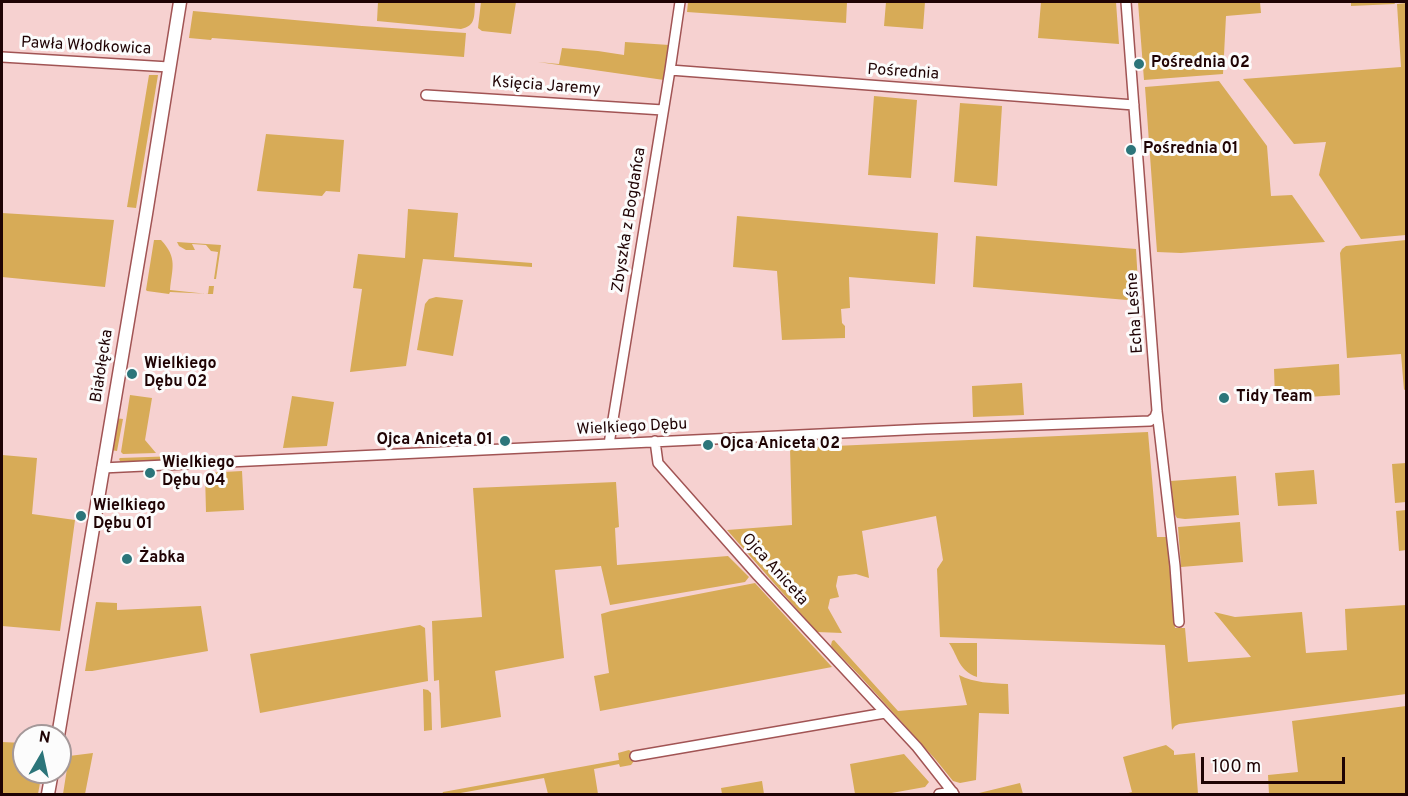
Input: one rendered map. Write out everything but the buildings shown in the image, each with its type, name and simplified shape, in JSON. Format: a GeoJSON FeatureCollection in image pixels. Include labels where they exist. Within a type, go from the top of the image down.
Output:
{"type":"FeatureCollection","features":[{"type":"Feature","properties":{"kind":"street","name":"Białołęcka"},"geometry":{"type":"LineString","coordinates":[[60,724],[180,2]]}},
{"type":"Feature","properties":{"kind":"street","name":"Zbyszka z Bogdańca"},"geometry":{"type":"LineString","coordinates":[[609,444],[680,2]]}},
{"type":"Feature","properties":{"kind":"street","name":"Echa Leśne"},"geometry":{"type":"LineString","coordinates":[[1126,2],[1158,411],[1179,622]]}},
{"type":"Feature","properties":{"kind":"street","name":"Pawła Włodkowica"},"geometry":{"type":"LineString","coordinates":[[2,57],[169,67]]}},
{"type":"Feature","properties":{"kind":"street","name":"Pośrednia"},"geometry":{"type":"LineString","coordinates":[[670,70],[1134,105]]}},
{"type":"Feature","properties":{"kind":"street","name":"Księcia Jaremy"},"geometry":{"type":"LineString","coordinates":[[426,94],[663,110]]}},
{"type":"Feature","properties":{"kind":"street","name":"Wielkiego Dębu"},"geometry":{"type":"LineString","coordinates":[[102,468],[655,441],[1150,421],[1158,411]]}},
{"type":"Feature","properties":{"kind":"street","name":"Ojca Aniceta"},"geometry":{"type":"LineString","coordinates":[[655,441],[658,463],[758,576],[917,747],[953,793]]}},
{"type":"Feature","properties":{"kind":"street"},"geometry":{"type":"LineString","coordinates":[[635,756],[885,713]]}},
{"type":"Feature","properties":{"kind":"street"},"geometry":{"type":"LineString","coordinates":[[939,795],[953,793]]}},
{"type":"Feature","properties":{"kind":"shaded area"},"geometry":{"type":"Polygon","coordinates":[[[378,2],[475,3],[474,16],[469,26],[461,29],[377,21],[378,2]]]}},
{"type":"Feature","properties":{"kind":"shaded area"},"geometry":{"type":"Polygon","coordinates":[[[481,2],[516,2],[511,34],[482,31],[478,28],[481,2]]]}},
{"type":"Feature","properties":{"kind":"shaded area"},"geometry":{"type":"Polygon","coordinates":[[[688,2],[847,2],[846,23],[687,12],[688,2]]]}},
{"type":"Feature","properties":{"kind":"shaded area"},"geometry":{"type":"Polygon","coordinates":[[[886,2],[925,2],[923,29],[884,26],[886,2]]]}},
{"type":"Feature","properties":{"kind":"shaded area"},"geometry":{"type":"Polygon","coordinates":[[[1041,2],[1116,2],[1119,44],[1038,38],[1041,2]]]}},
{"type":"Feature","properties":{"kind":"shaded area"},"geometry":{"type":"Polygon","coordinates":[[[1138,2],[1260,2],[1261,13],[1226,16],[1223,74],[1144,80],[1138,2]]]}},
{"type":"Feature","properties":{"kind":"shaded area"},"geometry":{"type":"Polygon","coordinates":[[[1351,2],[1394,2],[1395,4],[1351,6],[1351,2]]]}},
{"type":"Feature","properties":{"kind":"shaded area"},"geometry":{"type":"Polygon","coordinates":[[[1406,3],[1406,235],[1361,239],[1319,175],[1326,142],[1294,144],[1243,79],[1401,67],[1397,4],[1406,3]]]}},
{"type":"Feature","properties":{"kind":"shaded area"},"geometry":{"type":"Polygon","coordinates":[[[193,11],[466,33],[464,57],[189,38],[193,11]]]}},
{"type":"Feature","properties":{"kind":"shaded area"},"geometry":{"type":"Polygon","coordinates":[[[625,42],[669,45],[664,80],[538,62],[559,64],[562,48],[624,55],[625,42]]]}},
{"type":"Feature","properties":{"kind":"shaded area"},"geometry":{"type":"Polygon","coordinates":[[[149,75],[158,75],[136,208],[127,207],[149,75]]]}},
{"type":"Feature","properties":{"kind":"shaded area"},"geometry":{"type":"Polygon","coordinates":[[[1219,81],[1267,146],[1271,196],[1292,195],[1325,242],[1181,253],[1157,252],[1145,87],[1219,81]]]}},
{"type":"Feature","properties":{"kind":"shaded area"},"geometry":{"type":"Polygon","coordinates":[[[874,96],[917,100],[911,178],[868,175],[874,96]]]}},
{"type":"Feature","properties":{"kind":"shaded area"},"geometry":{"type":"Polygon","coordinates":[[[960,103],[1002,106],[997,186],[954,182],[960,103]]]}},
{"type":"Feature","properties":{"kind":"shaded area"},"geometry":{"type":"Polygon","coordinates":[[[266,134],[344,140],[340,192],[326,191],[322,196],[257,191],[266,134]]]}},
{"type":"Feature","properties":{"kind":"shaded area"},"geometry":{"type":"Polygon","coordinates":[[[408,209],[458,213],[454,257],[532,263],[532,267],[423,259],[406,366],[350,372],[362,289],[353,288],[358,254],[405,258],[408,209]]]}},
{"type":"Feature","properties":{"kind":"shaded area"},"geometry":{"type":"Polygon","coordinates":[[[2,213],[114,220],[105,287],[2,277],[2,213]]]}},
{"type":"Feature","properties":{"kind":"shaded area"},"geometry":{"type":"Polygon","coordinates":[[[737,216],[938,233],[935,284],[849,277],[850,308],[841,309],[845,338],[782,340],[777,271],[733,267],[737,216]]]}},
{"type":"Feature","properties":{"kind":"shaded area"},"geometry":{"type":"Polygon","coordinates":[[[976,236],[1136,249],[1139,301],[973,287],[976,236]]]}},
{"type":"Feature","properties":{"kind":"shaded area"},"geometry":{"type":"Polygon","coordinates":[[[154,240],[161,240],[172,258],[170,290],[204,294],[170,292],[169,294],[146,290],[154,240]]]}},
{"type":"Feature","properties":{"kind":"shaded area"},"geometry":{"type":"Polygon","coordinates":[[[1406,240],[1406,389],[1404,390],[1401,354],[1347,358],[1340,253],[1346,246],[1406,240]]]}},
{"type":"Feature","properties":{"kind":"shaded area"},"geometry":{"type":"Polygon","coordinates":[[[177,242],[221,245],[216,279],[214,279],[218,252],[211,251],[206,245],[192,244],[195,250],[186,250],[177,242]]]}},
{"type":"Feature","properties":{"kind":"shaded area"},"geometry":{"type":"Polygon","coordinates":[[[209,286],[214,286],[213,294],[208,294],[209,286]]]}},
{"type":"Feature","properties":{"kind":"shaded area"},"geometry":{"type":"Polygon","coordinates":[[[436,297],[463,300],[453,356],[417,350],[425,304],[429,299],[436,297]]]}},
{"type":"Feature","properties":{"kind":"shaded area"},"geometry":{"type":"Polygon","coordinates":[[[1339,364],[1340,395],[1275,399],[1274,369],[1339,364]]]}},
{"type":"Feature","properties":{"kind":"shaded area"},"geometry":{"type":"Polygon","coordinates":[[[1022,383],[1024,415],[973,417],[972,386],[1022,383]]]}},
{"type":"Feature","properties":{"kind":"shaded area"},"geometry":{"type":"Polygon","coordinates":[[[130,395],[152,398],[145,440],[156,453],[123,454],[121,452],[130,395]]]}},
{"type":"Feature","properties":{"kind":"shaded area"},"geometry":{"type":"Polygon","coordinates":[[[292,396],[334,402],[327,446],[283,448],[292,396]]]}},
{"type":"Feature","properties":{"kind":"shaded area"},"geometry":{"type":"Polygon","coordinates":[[[115,418],[123,419],[117,451],[111,450],[115,418]]]}},
{"type":"Feature","properties":{"kind":"shaded area"},"geometry":{"type":"Polygon","coordinates":[[[1148,432],[1157,537],[1168,537],[1175,628],[1185,628],[1188,662],[1251,657],[1214,612],[1235,617],[1302,612],[1306,653],[1347,650],[1345,609],[1406,605],[1406,694],[1179,724],[1172,730],[1165,645],[940,637],[937,569],[943,560],[936,516],[862,531],[869,578],[856,574],[838,576],[836,586],[839,597],[830,599],[828,608],[842,633],[817,632],[727,530],[792,525],[790,448],[1148,432]]]}},
{"type":"Feature","properties":{"kind":"shaded area"},"geometry":{"type":"Polygon","coordinates":[[[2,455],[37,458],[32,514],[75,520],[60,631],[2,626],[2,455]]]}},
{"type":"Feature","properties":{"kind":"shaded area"},"geometry":{"type":"Polygon","coordinates":[[[177,456],[177,460],[121,463],[119,459],[120,458],[177,456]]]}},
{"type":"Feature","properties":{"kind":"shaded area"},"geometry":{"type":"Polygon","coordinates":[[[1406,463],[1406,502],[1395,503],[1392,464],[1406,463]]]}},
{"type":"Feature","properties":{"kind":"shaded area"},"geometry":{"type":"Polygon","coordinates":[[[1314,470],[1317,504],[1278,506],[1275,473],[1314,470]]]}},
{"type":"Feature","properties":{"kind":"shaded area"},"geometry":{"type":"Polygon","coordinates":[[[242,471],[244,510],[206,512],[205,473],[242,471]]]}},
{"type":"Feature","properties":{"kind":"shaded area"},"geometry":{"type":"Polygon","coordinates":[[[1236,476],[1239,515],[1177,518],[1174,513],[1171,481],[1236,476]]]}},
{"type":"Feature","properties":{"kind":"shaded area"},"geometry":{"type":"Polygon","coordinates":[[[616,482],[619,527],[615,528],[617,565],[728,556],[749,577],[745,582],[610,605],[601,566],[555,570],[564,658],[495,671],[501,717],[441,728],[439,680],[434,681],[432,621],[482,617],[473,488],[616,482]]]}},
{"type":"Feature","properties":{"kind":"shaded area"},"geometry":{"type":"Polygon","coordinates":[[[1406,510],[1406,550],[1399,551],[1396,511],[1406,510]]]}},
{"type":"Feature","properties":{"kind":"shaded area"},"geometry":{"type":"Polygon","coordinates":[[[1240,522],[1243,562],[1181,567],[1178,527],[1240,522]]]}},
{"type":"Feature","properties":{"kind":"shaded area"},"geometry":{"type":"Polygon","coordinates":[[[755,583],[832,667],[600,711],[594,676],[609,673],[601,614],[755,583]]]}},
{"type":"Feature","properties":{"kind":"shaded area"},"geometry":{"type":"Polygon","coordinates":[[[96,602],[117,603],[117,610],[201,606],[208,651],[85,671],[96,602]]]}},
{"type":"Feature","properties":{"kind":"shaded area"},"geometry":{"type":"Polygon","coordinates":[[[420,625],[425,628],[428,681],[260,713],[250,654],[420,625]]]}},
{"type":"Feature","properties":{"kind":"shaded area"},"geometry":{"type":"Polygon","coordinates":[[[834,640],[898,711],[967,705],[959,675],[977,681],[1008,684],[1009,714],[979,713],[976,780],[960,783],[953,781],[832,647],[834,640]]]}},
{"type":"Feature","properties":{"kind":"shaded area"},"geometry":{"type":"Polygon","coordinates":[[[949,643],[977,643],[977,677],[962,667],[949,643]]]}},
{"type":"Feature","properties":{"kind":"shaded area"},"geometry":{"type":"Polygon","coordinates":[[[423,689],[431,693],[432,730],[424,731],[423,689]]]}},
{"type":"Feature","properties":{"kind":"shaded area"},"geometry":{"type":"Polygon","coordinates":[[[1406,706],[1406,794],[1269,794],[1268,775],[1298,772],[1292,721],[1406,706]]]}},
{"type":"Feature","properties":{"kind":"shaded area"},"geometry":{"type":"Polygon","coordinates":[[[2,742],[12,742],[12,784],[40,784],[38,794],[2,794],[2,742]]]}},
{"type":"Feature","properties":{"kind":"shaded area"},"geometry":{"type":"Polygon","coordinates":[[[1166,745],[1174,751],[1174,755],[1195,753],[1198,794],[1125,794],[1132,792],[1123,757],[1166,745]]]}},
{"type":"Feature","properties":{"kind":"shaded area"},"geometry":{"type":"Polygon","coordinates":[[[629,750],[633,753],[634,761],[631,765],[620,767],[619,764],[594,769],[598,794],[548,794],[544,778],[455,794],[442,794],[619,760],[618,753],[629,750]]]}},
{"type":"Feature","properties":{"kind":"shaded area"},"geometry":{"type":"Polygon","coordinates":[[[93,753],[85,794],[63,794],[65,784],[72,784],[72,756],[93,753]]]}},
{"type":"Feature","properties":{"kind":"shaded area"},"geometry":{"type":"Polygon","coordinates":[[[904,754],[929,782],[925,787],[886,794],[855,794],[850,764],[904,754]]]}},
{"type":"Feature","properties":{"kind":"shaded area"},"geometry":{"type":"Polygon","coordinates":[[[762,781],[764,794],[722,794],[721,788],[762,781]]]}},
{"type":"Feature","properties":{"kind":"shaded area"},"geometry":{"type":"Polygon","coordinates":[[[1020,783],[1023,794],[975,794],[1020,783]]]}},
{"type":"Feature","properties":{"kind":"place","name":"Pośrednia 02"},"geometry":{"type":"Point","coordinates":[1139,64]}},
{"type":"Feature","properties":{"kind":"place","name":"Pośrednia 01"},"geometry":{"type":"Point","coordinates":[1131,150]}},
{"type":"Feature","properties":{"kind":"place","name":"Wielkiego Dębu 02"},"geometry":{"type":"Point","coordinates":[132,374]}},
{"type":"Feature","properties":{"kind":"place","name":"Tidy Team"},"geometry":{"type":"Point","coordinates":[1224,398]}},
{"type":"Feature","properties":{"kind":"place","name":"Ojca Aniceta 01"},"geometry":{"type":"Point","coordinates":[505,441]}},
{"type":"Feature","properties":{"kind":"place","name":"Ojca Aniceta 02"},"geometry":{"type":"Point","coordinates":[708,445]}},
{"type":"Feature","properties":{"kind":"place","name":"Wielkiego Dębu 04"},"geometry":{"type":"Point","coordinates":[150,473]}},
{"type":"Feature","properties":{"kind":"place","name":"Wielkiego Dębu 01"},"geometry":{"type":"Point","coordinates":[81,516]}},
{"type":"Feature","properties":{"kind":"place","name":"Żabka"},"geometry":{"type":"Point","coordinates":[127,559]}}]}
